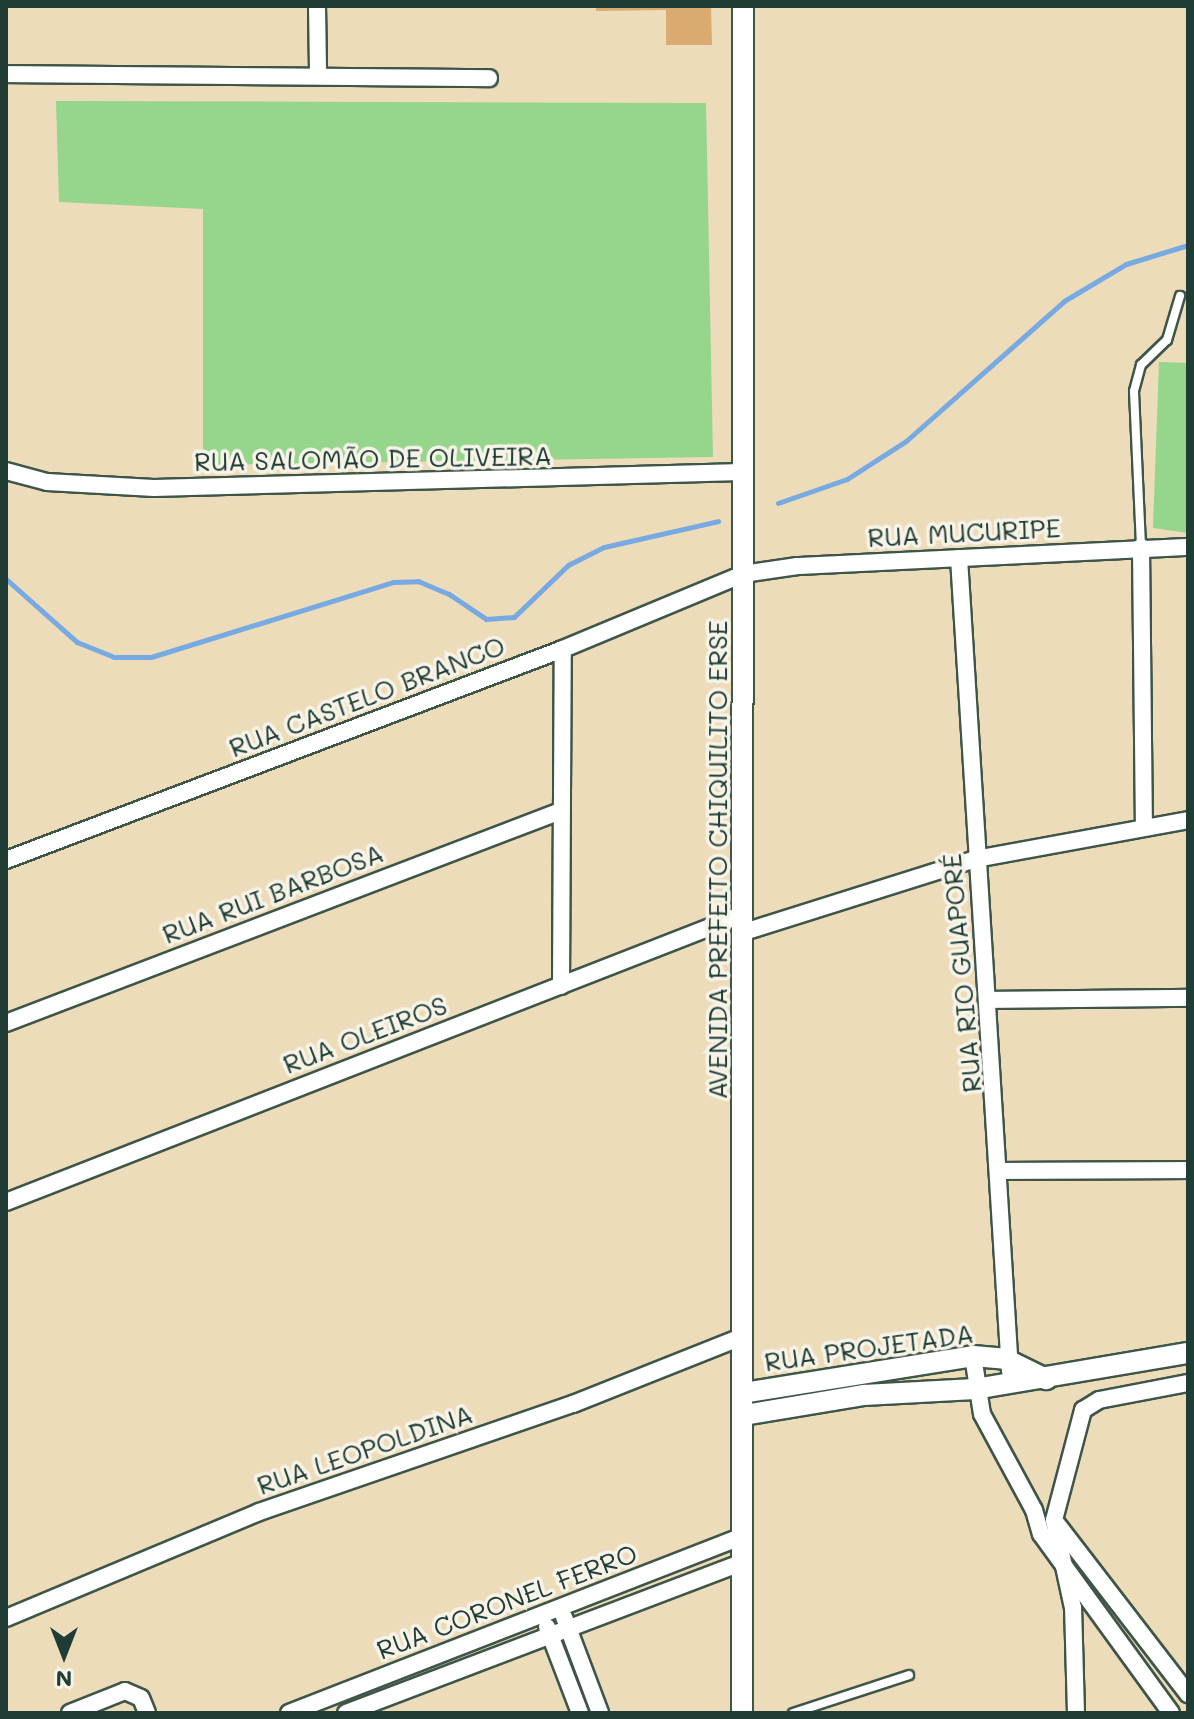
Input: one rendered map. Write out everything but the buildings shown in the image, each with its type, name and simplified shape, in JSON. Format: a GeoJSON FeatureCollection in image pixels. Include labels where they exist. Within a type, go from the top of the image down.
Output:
{"type":"FeatureCollection","features":[{"type":"Feature","properties":{"kind":"street"},"geometry":{"type":"LineString","coordinates":[[317,6],[318,73]]}},
{"type":"Feature","properties":{"kind":"street","name":"AVENIDA PREFEITO CHIQUILITO ERSE"},"geometry":{"type":"LineString","coordinates":[[742,1713],[743,6]]}},
{"type":"Feature","properties":{"kind":"street"},"geometry":{"type":"LineString","coordinates":[[6,74],[318,73],[489,78]]}},
{"type":"Feature","properties":{"kind":"street","name":"RUA SALOMÃO DE OLIVEIRA"},"geometry":{"type":"LineString","coordinates":[[6,471],[47,482],[154,488],[742,472]]}},
{"type":"Feature","properties":{"kind":"street"},"geometry":{"type":"LineString","coordinates":[[1141,547],[1144,828]]}},
{"type":"Feature","properties":{"kind":"street","name":"RUA MUCURIPE"},"geometry":{"type":"LineString","coordinates":[[743,574],[959,558],[1188,547]]}},
{"type":"Feature","properties":{"kind":"street","name":"RUA RIO GUAPORÉ"},"geometry":{"type":"LineString","coordinates":[[959,558],[976,859],[990,1000],[1011,1384]]}},
{"type":"Feature","properties":{"kind":"street","name":"RUA CASTELO BRANCO"},"geometry":{"type":"LineString","coordinates":[[6,860],[563,649],[743,574]]}},
{"type":"Feature","properties":{"kind":"street"},"geometry":{"type":"LineString","coordinates":[[561,986],[558,812],[563,649]]}},
{"type":"Feature","properties":{"kind":"street","name":"RUA RUI BARBOSA"},"geometry":{"type":"LineString","coordinates":[[6,1023],[558,812]]}},
{"type":"Feature","properties":{"kind":"street","name":"RUA OLEIROS"},"geometry":{"type":"LineString","coordinates":[[6,1202],[561,986],[741,924],[976,859],[1188,820]]}},
{"type":"Feature","properties":{"kind":"street"},"geometry":{"type":"LineString","coordinates":[[990,1000],[1188,998]]}},
{"type":"Feature","properties":{"kind":"street"},"geometry":{"type":"LineString","coordinates":[[1000,1171],[1188,1170]]}},
{"type":"Feature","properties":{"kind":"street","name":"RUA LEOPOLDINA"},"geometry":{"type":"LineString","coordinates":[[6,1618],[259,1512],[573,1404],[744,1336]]}},
{"type":"Feature","properties":{"kind":"street","name":"RUA PROJETADA"},"geometry":{"type":"LineString","coordinates":[[744,1415],[864,1395],[1011,1384],[1188,1353]]}},
{"type":"Feature","properties":{"kind":"street"},"geometry":{"type":"LineString","coordinates":[[973,1356],[975,1389],[989,1429],[1034,1510],[1041,1534],[1171,1713]]}},
{"type":"Feature","properties":{"kind":"street","name":"RUA PROJETADA"},"geometry":{"type":"LineString","coordinates":[[743,1393],[973,1356],[1009,1360],[1046,1379]]}},
{"type":"Feature","properties":{"kind":"street"},"geometry":{"type":"LineString","coordinates":[[1076,1713],[1073,1608],[1054,1520],[1089,1403],[1188,1383]]}},
{"type":"Feature","properties":{"kind":"street"},"geometry":{"type":"LineString","coordinates":[[1034,1510],[1054,1520],[1188,1694]]}},
{"type":"Feature","properties":{"kind":"street","name":"RUA CORONEL FERRO"},"geometry":{"type":"LineString","coordinates":[[289,1713],[742,1536]]}},
{"type":"Feature","properties":{"kind":"street","name":"RUA CORONEL FERRO"},"geometry":{"type":"LineString","coordinates":[[346,1713],[743,1562]]}},
{"type":"Feature","properties":{"kind":"street"},"geometry":{"type":"LineString","coordinates":[[560,1607],[600,1713]]}},
{"type":"Feature","properties":{"kind":"street"},"geometry":{"type":"LineString","coordinates":[[542,1614],[580,1713]]}},
{"type":"Feature","properties":{"kind":"street"},"geometry":{"type":"LineString","coordinates":[[420,1662],[428,1681]]}},
{"type":"Feature","properties":{"kind":"street"},"geometry":{"type":"LineString","coordinates":[[70,1713],[125,1691],[141,1698],[147,1713]]}},
{"type":"Feature","properties":{"kind":"lane"},"geometry":{"type":"LineString","coordinates":[[1141,547],[1134,391],[1141,365],[1167,340],[1180,296]]}},
{"type":"Feature","properties":{"kind":"lane"},"geometry":{"type":"LineString","coordinates":[[793,1713],[909,1675]]}},
{"type":"Feature","properties":{"kind":"green space"},"geometry":{"type":"Polygon","coordinates":[[[56,101],[706,103],[713,457],[203,465],[203,209],[59,202],[56,101]]]}},
{"type":"Feature","properties":{"kind":"green space"},"geometry":{"type":"Polygon","coordinates":[[[1159,362],[1188,363],[1188,533],[1153,528],[1159,362]]]}},
{"type":"Feature","properties":{"kind":"waterway"},"geometry":{"type":"LineString","coordinates":[[778,503],[847,479],[906,441],[1064,301],[1126,264],[1188,245]]}},
{"type":"Feature","properties":{"kind":"waterway"},"geometry":{"type":"LineString","coordinates":[[6,579],[77,642],[114,657],[151,657],[394,582],[418,581],[449,594],[486,619],[514,617],[568,565],[604,547],[718,521]]}}]}
